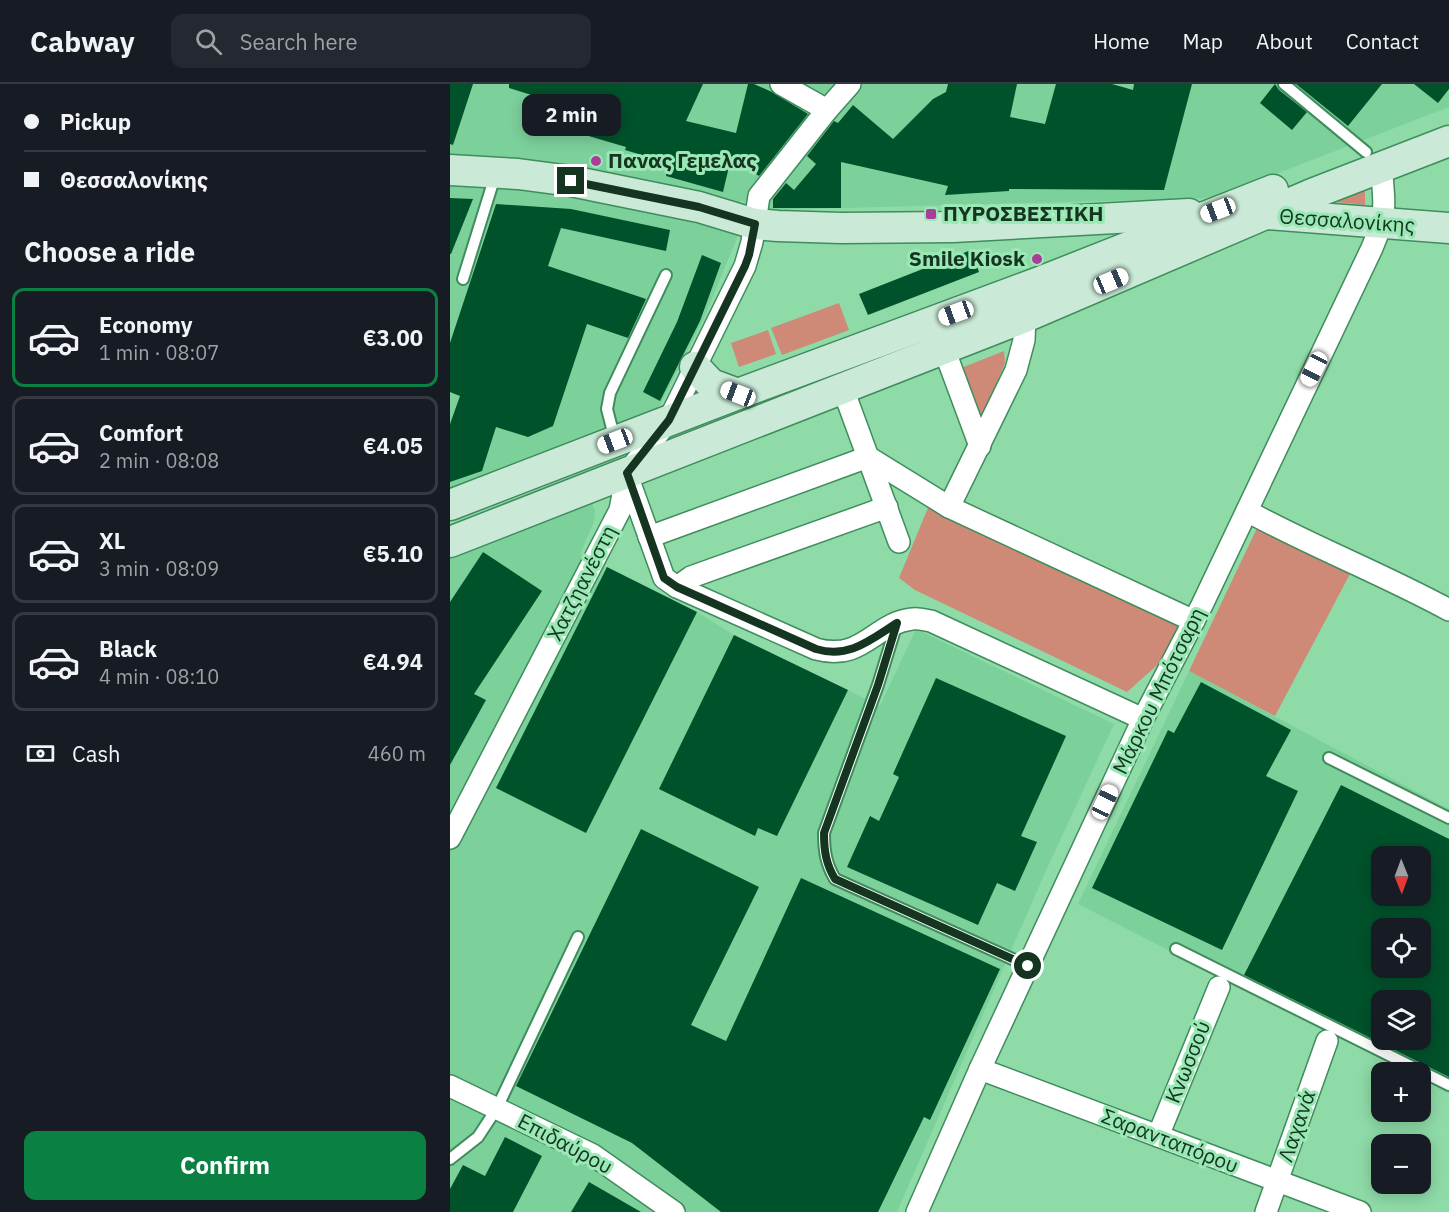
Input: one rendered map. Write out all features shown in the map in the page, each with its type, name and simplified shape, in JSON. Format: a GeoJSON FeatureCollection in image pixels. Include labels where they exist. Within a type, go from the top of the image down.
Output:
{"type":"FeatureCollection","features":[{"type":"Feature","properties":{"kind":"street"},"geometry":{"type":"LineString","coordinates":[[781,84],[827,110]]}},
{"type":"Feature","properties":{"kind":"street","name":"Χατζηανέστη"},"geometry":{"type":"LineString","coordinates":[[450,838],[620,510],[627,473],[669,420],[745,266],[759,196],[850,84]]}},
{"type":"Feature","properties":{"kind":"street"},"geometry":{"type":"LineString","coordinates":[[450,542],[1025,318],[1259,206],[1374,159],[1449,120]]}},
{"type":"Feature","properties":{"kind":"street"},"geometry":{"type":"LineString","coordinates":[[1374,159],[1449,141]]}},
{"type":"Feature","properties":{"kind":"street","name":"Μάρκου Μπότσαρη"},"geometry":{"type":"LineString","coordinates":[[917,1212],[980,1069],[1143,720],[1247,511],[1370,232],[1385,204],[1374,159]]}},
{"type":"Feature","properties":{"kind":"street"},"geometry":{"type":"LineString","coordinates":[[450,170],[496,172],[582,183],[699,207],[755,224],[841,228],[953,228],[1259,206]]}},
{"type":"Feature","properties":{"kind":"street","name":"Θεσσαλονίκης"},"geometry":{"type":"LineString","coordinates":[[1259,206],[1370,232],[1449,228]]}},
{"type":"Feature","properties":{"kind":"street"},"geometry":{"type":"LineString","coordinates":[[450,505],[669,420],[1037,283],[1218,210]]}},
{"type":"Feature","properties":{"kind":"street"},"geometry":{"type":"LineString","coordinates":[[949,507],[1021,357],[1025,318]]}},
{"type":"Feature","properties":{"kind":"street"},"geometry":{"type":"LineString","coordinates":[[944,349],[980,446]]}},
{"type":"Feature","properties":{"kind":"street"},"geometry":{"type":"LineString","coordinates":[[695,367],[711,384],[738,394]]}},
{"type":"Feature","properties":{"kind":"street"},"geometry":{"type":"LineString","coordinates":[[843,389],[899,542]]}},
{"type":"Feature","properties":{"kind":"street"},"geometry":{"type":"LineString","coordinates":[[615,441],[664,578],[677,587],[816,649],[830,653],[856,648],[897,623],[913,619],[931,621],[1143,720]]}},
{"type":"Feature","properties":{"kind":"street"},"geometry":{"type":"LineString","coordinates":[[868,457],[949,507],[1194,621]]}},
{"type":"Feature","properties":{"kind":"street"},"geometry":{"type":"LineString","coordinates":[[649,537],[868,457]]}},
{"type":"Feature","properties":{"kind":"street"},"geometry":{"type":"LineString","coordinates":[[677,587],[691,577],[886,507]]}},
{"type":"Feature","properties":{"kind":"street"},"geometry":{"type":"LineString","coordinates":[[1247,511],[1276,527],[1403,585],[1449,610]]}},
{"type":"Feature","properties":{"kind":"street","name":"Κνωσσού"},"geometry":{"type":"LineString","coordinates":[[1158,1136],[1219,987]]}},
{"type":"Feature","properties":{"kind":"street","name":"Λαχανά"},"geometry":{"type":"LineString","coordinates":[[1266,1212],[1327,1041]]}},
{"type":"Feature","properties":{"kind":"street","name":"Σαρανταπόρου"},"geometry":{"type":"LineString","coordinates":[[980,1069],[1360,1212]]}},
{"type":"Feature","properties":{"kind":"street","name":"Επιδαύρου"},"geometry":{"type":"LineString","coordinates":[[450,1086],[593,1155],[674,1212]]}},
{"type":"Feature","properties":{"kind":"lane"},"geometry":{"type":"LineString","coordinates":[[1284,84],[1374,159]]}},
{"type":"Feature","properties":{"kind":"lane"},"geometry":{"type":"LineString","coordinates":[[463,279],[496,172]]}},
{"type":"Feature","properties":{"kind":"lane"},"geometry":{"type":"LineString","coordinates":[[615,441],[608,417],[607,401],[666,274]]}},
{"type":"Feature","properties":{"kind":"lane"},"geometry":{"type":"LineString","coordinates":[[897,623],[878,685],[824,833],[824,852],[829,868],[835,879],[1028,966]]}},
{"type":"Feature","properties":{"kind":"lane"},"geometry":{"type":"LineString","coordinates":[[1329,758],[1449,818]]}},
{"type":"Feature","properties":{"kind":"lane"},"geometry":{"type":"LineString","coordinates":[[450,1159],[478,1137],[497,1108],[578,938]]}},
{"type":"Feature","properties":{"kind":"lane"},"geometry":{"type":"LineString","coordinates":[[1176,949],[1449,1085]]}},
{"type":"Feature","properties":{"kind":"shaded area"},"geometry":{"type":"Polygon","coordinates":[[[450,84],[1449,84],[1449,107],[1214,198],[773,210],[740,201],[737,238],[704,318],[658,409],[450,491],[450,84]]]}},
{"type":"Feature","properties":{"kind":"shaded area"},"geometry":{"type":"Polygon","coordinates":[[[1365,188],[1365,205],[1335,202],[1336,199],[1365,188]]]}},
{"type":"Feature","properties":{"kind":"shaded area"},"geometry":{"type":"Polygon","coordinates":[[[839,303],[849,330],[782,355],[771,328],[839,303]]]}},
{"type":"Feature","properties":{"kind":"shaded area"},"geometry":{"type":"Polygon","coordinates":[[[768,330],[776,354],[739,367],[731,343],[768,330]]]}},
{"type":"Feature","properties":{"kind":"shaded area"},"geometry":{"type":"Polygon","coordinates":[[[1004,351],[1005,363],[979,424],[951,372],[1004,351]]]}},
{"type":"Feature","properties":{"kind":"shaded area"},"geometry":{"type":"Polygon","coordinates":[[[591,501],[595,510],[594,522],[580,554],[697,612],[734,635],[880,706],[916,629],[1114,724],[1044,875],[897,1212],[450,1212],[450,556],[591,501]]]}},
{"type":"Feature","properties":{"kind":"shaded area"},"geometry":{"type":"Polygon","coordinates":[[[930,503],[1182,621],[1164,659],[1127,692],[915,590],[899,578],[930,503]]]}},
{"type":"Feature","properties":{"kind":"shaded area"},"geometry":{"type":"Polygon","coordinates":[[[1258,526],[1351,572],[1275,716],[1189,671],[1258,526]]]}},
{"type":"Feature","properties":{"kind":"shaded area"},"geometry":{"type":"Polygon","coordinates":[[[1189,671],[1449,809],[1449,1094],[1431,1084],[1431,1062],[1387,1062],[1078,904],[1189,671]]]}},
{"type":"Feature","properties":{"kind":"building"},"geometry":{"type":"Polygon","coordinates":[[[450,84],[473,84],[453,145],[450,144],[450,84]]]}},
{"type":"Feature","properties":{"kind":"building"},"geometry":{"type":"Polygon","coordinates":[[[509,84],[703,84],[686,121],[736,133],[748,84],[754,84],[772,92],[808,114],[759,176],[731,158],[723,192],[666,176],[669,163],[575,132],[583,111],[509,88],[509,84]]]}},
{"type":"Feature","properties":{"kind":"building"},"geometry":{"type":"Polygon","coordinates":[[[948,84],[1017,84],[1010,117],[1045,124],[1056,84],[1112,84],[1133,90],[1134,84],[1192,84],[1164,190],[1009,189],[1009,191],[945,195],[948,186],[841,162],[841,208],[773,208],[773,199],[786,183],[794,190],[816,164],[807,156],[834,121],[838,123],[853,105],[893,139],[933,99],[946,92],[948,84]]]}},
{"type":"Feature","properties":{"kind":"building"},"geometry":{"type":"Polygon","coordinates":[[[1275,84],[1279,90],[1307,112],[1292,130],[1260,103],[1275,84]]]}},
{"type":"Feature","properties":{"kind":"building"},"geometry":{"type":"Polygon","coordinates":[[[1296,84],[1382,84],[1348,126],[1296,84]]]}},
{"type":"Feature","properties":{"kind":"building"},"geometry":{"type":"Polygon","coordinates":[[[1414,84],[1449,84],[1449,89],[1438,103],[1414,84]]]}},
{"type":"Feature","properties":{"kind":"building"},"geometry":{"type":"Polygon","coordinates":[[[450,198],[473,199],[451,254],[450,254],[450,198]]]}},
{"type":"Feature","properties":{"kind":"building"},"geometry":{"type":"Polygon","coordinates":[[[496,204],[571,209],[670,230],[666,251],[561,228],[548,266],[646,299],[628,338],[587,324],[553,426],[528,437],[496,427],[482,471],[450,482],[450,424],[460,396],[450,392],[450,343],[496,204]]]}},
{"type":"Feature","properties":{"kind":"building"},"geometry":{"type":"Polygon","coordinates":[[[971,250],[979,272],[868,315],[859,294],[971,250]]]}},
{"type":"Feature","properties":{"kind":"building"},"geometry":{"type":"Polygon","coordinates":[[[702,255],[721,263],[700,321],[660,401],[643,392],[677,322],[702,255]]]}},
{"type":"Feature","properties":{"kind":"building"},"geometry":{"type":"Polygon","coordinates":[[[483,552],[542,591],[474,694],[486,700],[450,765],[450,602],[483,552]]]}},
{"type":"Feature","properties":{"kind":"building"},"geometry":{"type":"Polygon","coordinates":[[[607,567],[697,612],[586,833],[496,788],[607,567]]]}},
{"type":"Feature","properties":{"kind":"building"},"geometry":{"type":"Polygon","coordinates":[[[734,635],[848,690],[777,836],[758,828],[755,836],[659,789],[734,635]]]}},
{"type":"Feature","properties":{"kind":"building"},"geometry":{"type":"Polygon","coordinates":[[[936,678],[1066,736],[1021,836],[1037,842],[1015,891],[997,883],[978,925],[847,867],[870,816],[879,821],[899,777],[893,774],[936,678]]]}},
{"type":"Feature","properties":{"kind":"building"},"geometry":{"type":"Polygon","coordinates":[[[1201,682],[1291,730],[1266,776],[1298,791],[1222,950],[1092,888],[1168,730],[1174,733],[1201,682]]]}},
{"type":"Feature","properties":{"kind":"building"},"geometry":{"type":"Polygon","coordinates":[[[1341,785],[1449,839],[1449,1077],[1431,1068],[1431,1062],[1419,1062],[1395,1050],[1431,1050],[1431,990],[1371,990],[1371,1038],[1244,975],[1341,785]]]}},
{"type":"Feature","properties":{"kind":"building"},"geometry":{"type":"Polygon","coordinates":[[[641,829],[759,887],[691,1025],[726,1041],[801,878],[1000,969],[930,1120],[924,1117],[878,1212],[721,1212],[632,1143],[516,1086],[641,829]]]}},
{"type":"Feature","properties":{"kind":"building"},"geometry":{"type":"Polygon","coordinates":[[[505,1137],[542,1156],[513,1212],[450,1212],[450,1189],[463,1165],[485,1176],[505,1137]]]}},
{"type":"Feature","properties":{"kind":"building"},"geometry":{"type":"Polygon","coordinates":[[[589,1182],[641,1212],[571,1212],[589,1182]]]}},
{"type":"Feature","properties":{"kind":"place","name":"Πανας Γεμελας"},"geometry":{"type":"Point","coordinates":[596,161]}},
{"type":"Feature","properties":{"kind":"place","name":"ΠΥΡΟΣΒΕΣΤΙΚΗ"},"geometry":{"type":"Point","coordinates":[931,214]}},
{"type":"Feature","properties":{"kind":"place","name":"Smile Kiosk"},"geometry":{"type":"Point","coordinates":[1037,259]}},
{"type":"Feature","properties":{"kind":"route"},"geometry":{"type":"LineString","coordinates":[[571,181],[699,207],[755,224],[745,266],[669,420],[627,473],[664,578],[677,587],[816,649],[830,653],[856,648],[897,623],[878,685],[824,833],[824,852],[829,868],[835,879],[1028,966]]}}]}
